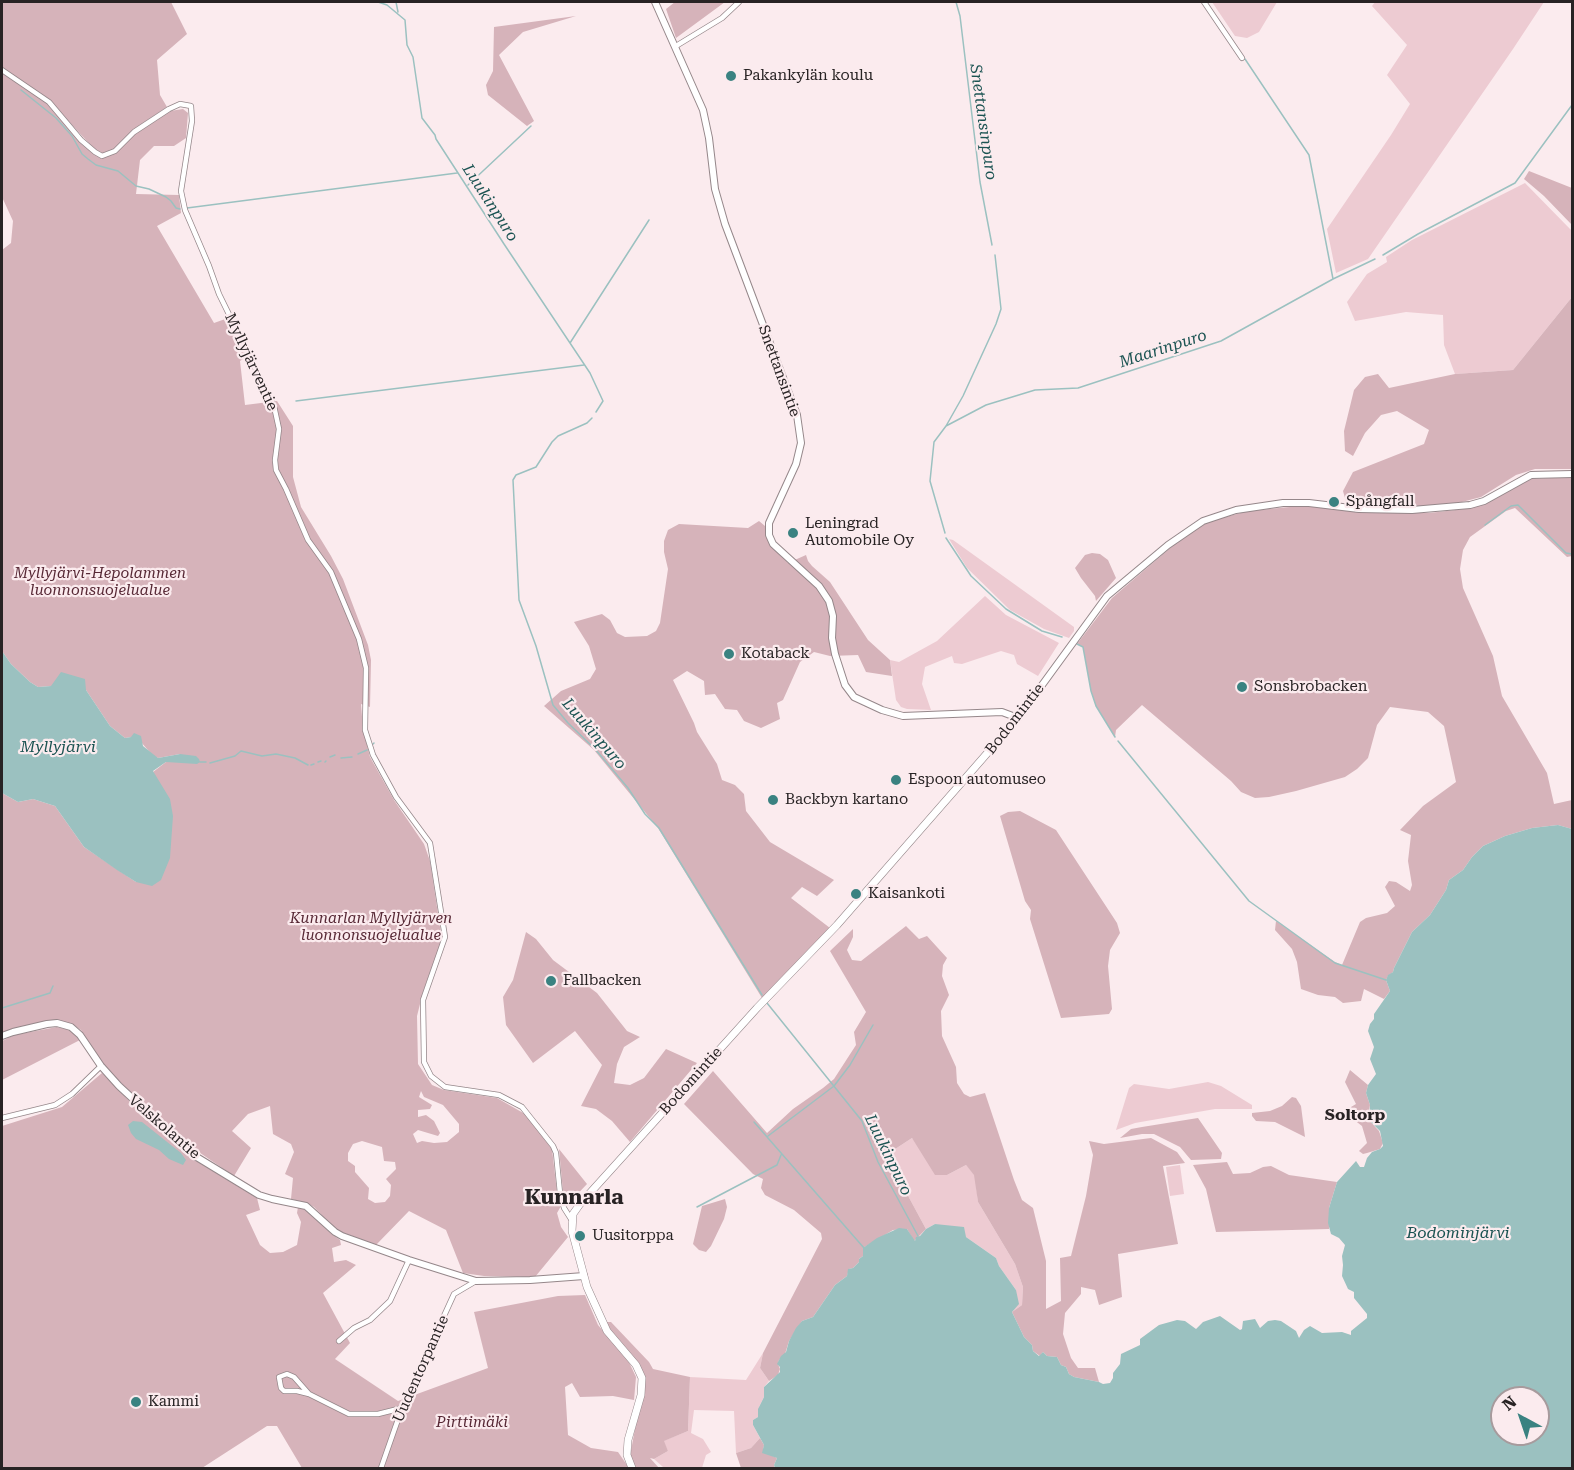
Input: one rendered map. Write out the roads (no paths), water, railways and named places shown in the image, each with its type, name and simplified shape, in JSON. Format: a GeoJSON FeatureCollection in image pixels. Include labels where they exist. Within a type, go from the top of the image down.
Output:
{"type":"FeatureCollection","features":[{"type":"Feature","properties":{"kind":"main road","name":"Bodomintie"},"geometry":{"type":"LineString","coordinates":[[572,1219],[580,1204],[757,1008],[837,925],[1018,718]]}},
{"type":"Feature","properties":{"kind":"main road"},"geometry":{"type":"LineString","coordinates":[[572,1219],[572,1231],[584,1276],[601,1321],[636,1365],[642,1378],[641,1395],[628,1440],[627,1455],[632,1468]]}},
{"type":"Feature","properties":{"kind":"street","name":"Snettansintie"},"geometry":{"type":"LineString","coordinates":[[655,2],[703,110],[715,189],[725,225],[797,415],[801,442],[796,464],[769,524],[769,535],[773,544],[819,586],[829,601],[833,616],[832,638],[835,654],[845,685],[854,697],[882,710],[903,716],[1002,712],[1018,718]]}},
{"type":"Feature","properties":{"kind":"street"},"geometry":{"type":"LineString","coordinates":[[676,46],[722,18],[739,2]]}},
{"type":"Feature","properties":{"kind":"street"},"geometry":{"type":"LineString","coordinates":[[1204,2],[1242,58]]}},
{"type":"Feature","properties":{"kind":"street","name":"Myllyjärventie"},"geometry":{"type":"LineString","coordinates":[[2,70],[49,102],[81,140],[102,156],[115,152],[134,132],[169,109],[180,104],[191,106],[192,122],[181,191],[185,210],[219,294],[274,406],[279,429],[276,470],[308,540],[331,572],[359,639],[366,668],[365,730],[373,754],[396,797],[430,843],[445,937],[423,1000],[424,1062],[431,1076],[445,1087],[499,1095],[522,1107],[553,1146],[556,1153],[560,1193],[564,1208],[572,1219]]}},
{"type":"Feature","properties":{"kind":"street","name":"Bodomintie"},"geometry":{"type":"LineString","coordinates":[[1018,718],[1107,596],[1168,545],[1203,522],[1236,510],[1283,503],[1309,503],[1359,509],[1412,510],[1470,505],[1484,501],[1531,476],[1572,474]]}},
{"type":"Feature","properties":{"kind":"street","name":"Velskolantie"},"geometry":{"type":"LineString","coordinates":[[2,1036],[47,1024],[64,1024],[71,1027],[80,1035],[100,1066],[144,1111],[204,1162],[259,1195],[306,1206],[342,1236],[476,1281],[584,1276]]}},
{"type":"Feature","properties":{"kind":"street"},"geometry":{"type":"LineString","coordinates":[[2,1118],[55,1105],[72,1094],[100,1066]]}},
{"type":"Feature","properties":{"kind":"street"},"geometry":{"type":"LineString","coordinates":[[339,1341],[354,1328],[370,1320],[390,1301],[409,1260]]}},
{"type":"Feature","properties":{"kind":"street","name":"Uudentorpantie"},"geometry":{"type":"LineString","coordinates":[[381,1468],[402,1408],[454,1294],[464,1286],[476,1281]]}},
{"type":"Feature","properties":{"kind":"street"},"geometry":{"type":"LineString","coordinates":[[309,1394],[294,1377],[287,1374],[279,1377],[281,1388],[284,1391],[297,1390],[309,1394],[349,1414],[378,1414],[402,1408]]}},
{"type":"Feature","properties":{"kind":"water","name":"Myllyjärvi"},"geometry":{"type":"Polygon","coordinates":[[[2,651],[11,664],[38,687],[51,686],[61,672],[85,679],[86,690],[110,726],[125,738],[131,737],[134,733],[141,736],[143,746],[158,758],[180,754],[196,756],[199,759],[200,762],[197,764],[166,762],[153,771],[170,799],[173,816],[170,858],[161,880],[152,886],[136,882],[84,847],[55,806],[33,799],[18,802],[2,793],[2,651]]]}},
{"type":"Feature","properties":{"kind":"water","name":"Bodominjärvi"},"geometry":{"type":"Polygon","coordinates":[[[1558,825],[1572,829],[1572,1468],[775,1468],[777,1458],[762,1453],[764,1445],[753,1425],[753,1420],[758,1417],[758,1409],[764,1397],[764,1387],[780,1372],[777,1364],[786,1352],[796,1328],[802,1321],[813,1317],[835,1285],[847,1276],[848,1269],[853,1268],[859,1262],[863,1256],[863,1248],[877,1238],[899,1228],[907,1229],[915,1241],[916,1237],[935,1224],[964,1227],[966,1237],[996,1258],[1016,1290],[1019,1304],[1012,1312],[1024,1337],[1032,1345],[1033,1351],[1039,1356],[1043,1352],[1047,1356],[1057,1357],[1061,1365],[1066,1367],[1069,1374],[1074,1377],[1103,1384],[1110,1383],[1113,1378],[1113,1373],[1120,1364],[1121,1354],[1140,1345],[1140,1339],[1159,1325],[1177,1320],[1185,1321],[1196,1329],[1203,1322],[1220,1316],[1240,1330],[1243,1321],[1255,1319],[1260,1328],[1268,1321],[1275,1320],[1281,1321],[1296,1331],[1299,1338],[1310,1326],[1322,1333],[1342,1332],[1351,1335],[1351,1331],[1367,1318],[1367,1314],[1354,1298],[1354,1292],[1348,1289],[1342,1276],[1342,1256],[1345,1245],[1331,1234],[1328,1223],[1329,1208],[1337,1182],[1356,1161],[1360,1167],[1364,1167],[1372,1152],[1383,1146],[1380,1131],[1369,1120],[1370,1105],[1366,1093],[1368,1085],[1376,1074],[1370,1059],[1374,1047],[1368,1031],[1370,1024],[1390,991],[1386,980],[1388,975],[1393,972],[1412,932],[1430,915],[1446,890],[1449,880],[1463,870],[1483,846],[1505,836],[1532,828],[1558,825]]]}},
{"type":"Feature","properties":{"kind":"water"},"geometry":{"type":"Polygon","coordinates":[[[133,1121],[142,1122],[181,1153],[186,1160],[183,1165],[136,1139],[128,1125],[133,1121]]]}},
{"type":"Feature","properties":{"kind":"waterway","name":"Luukinpuro"},"geometry":{"type":"LineString","coordinates":[[378,2],[387,5],[405,20],[407,45],[413,57],[422,118],[590,373],[603,401],[596,412]]}},
{"type":"Feature","properties":{"kind":"waterway"},"geometry":{"type":"LineString","coordinates":[[396,2],[398,12]]}},
{"type":"Feature","properties":{"kind":"waterway","name":"Snettansinpuro"},"geometry":{"type":"LineString","coordinates":[[956,2],[960,16],[980,182],[992,245]]}},
{"type":"Feature","properties":{"kind":"waterway"},"geometry":{"type":"LineString","coordinates":[[1245,59],[1309,155],[1333,279]]}},
{"type":"Feature","properties":{"kind":"waterway"},"geometry":{"type":"LineString","coordinates":[[21,90],[56,118],[72,136],[82,154],[96,165],[118,171],[136,186],[166,197],[176,208],[180,209]]}},
{"type":"Feature","properties":{"kind":"waterway","name":"Maarinpuro"},"geometry":{"type":"LineString","coordinates":[[1383,255],[1515,183],[1572,105]]}},
{"type":"Feature","properties":{"kind":"waterway"},"geometry":{"type":"LineString","coordinates":[[468,185],[531,126]]}},
{"type":"Feature","properties":{"kind":"waterway"},"geometry":{"type":"LineString","coordinates":[[187,208],[457,173]]}},
{"type":"Feature","properties":{"kind":"waterway"},"geometry":{"type":"LineString","coordinates":[[570,343],[649,220]]}},
{"type":"Feature","properties":{"kind":"waterway","name":"Snettansinpuro"},"geometry":{"type":"LineString","coordinates":[[945,533],[930,481],[934,442],[963,396],[1001,309],[995,255]]}},
{"type":"Feature","properties":{"kind":"waterway","name":"Maarinpuro"},"geometry":{"type":"LineString","coordinates":[[946,426],[986,405],[1035,390],[1078,388],[1221,341],[1333,279],[1375,259]]}},
{"type":"Feature","properties":{"kind":"waterway"},"geometry":{"type":"LineString","coordinates":[[296,401],[584,365]]}},
{"type":"Feature","properties":{"kind":"waterway","name":"Luukinpuro"},"geometry":{"type":"LineString","coordinates":[[592,418],[587,423],[558,436],[536,467],[516,475],[513,480],[519,600],[536,646],[553,705],[595,749],[628,788],[645,814],[659,828],[762,995]]}},
{"type":"Feature","properties":{"kind":"waterway"},"geometry":{"type":"LineString","coordinates":[[1485,525],[1511,506],[1518,505],[1566,553],[1572,554]]}},
{"type":"Feature","properties":{"kind":"waterway"},"geometry":{"type":"LineString","coordinates":[[946,538],[971,576],[1006,609],[1042,631],[1062,637]]}},
{"type":"Feature","properties":{"kind":"waterway"},"geometry":{"type":"LineString","coordinates":[[1077,644],[1083,647],[1096,706],[1115,737]]}},
{"type":"Feature","properties":{"kind":"waterway"},"geometry":{"type":"LineString","coordinates":[[1118,741],[1249,901],[1335,963],[1386,980]]}},
{"type":"Feature","properties":{"kind":"waterway"},"geometry":{"type":"LineString","coordinates":[[358,754],[367,750]]}},
{"type":"Feature","properties":{"kind":"waterway"},"geometry":{"type":"LineString","coordinates":[[210,763],[235,756],[241,751],[262,756],[276,754],[295,758],[308,765]]}},
{"type":"Feature","properties":{"kind":"waterway"},"geometry":{"type":"LineString","coordinates":[[330,757],[335,755]]}},
{"type":"Feature","properties":{"kind":"waterway"},"geometry":{"type":"LineString","coordinates":[[341,758],[352,757]]}},
{"type":"Feature","properties":{"kind":"waterway"},"geometry":{"type":"LineString","coordinates":[[200,762],[206,762]]}},
{"type":"Feature","properties":{"kind":"waterway"},"geometry":{"type":"LineString","coordinates":[[2,1008],[50,993],[53,986]]}},
{"type":"Feature","properties":{"kind":"waterway","name":"Luukinpuro"},"geometry":{"type":"LineString","coordinates":[[767,1003],[862,1121],[878,1162],[918,1236]]}},
{"type":"Feature","properties":{"kind":"waterway"},"geometry":{"type":"LineString","coordinates":[[768,1136],[834,1086],[850,1065],[873,1025]]}},
{"type":"Feature","properties":{"kind":"waterway"},"geometry":{"type":"LineString","coordinates":[[754,1122],[864,1248]]}},
{"type":"Feature","properties":{"kind":"waterway"},"geometry":{"type":"LineString","coordinates":[[697,1207],[777,1165],[781,1155]]}},
{"type":"Feature","properties":{"kind":"place","name":"Pakankylän koulu"},"geometry":{"type":"Point","coordinates":[731,76]}},
{"type":"Feature","properties":{"kind":"place","name":"Spångfall"},"geometry":{"type":"Point","coordinates":[1334,502]}},
{"type":"Feature","properties":{"kind":"place","name":"Leningrad Automobile Oy"},"geometry":{"type":"Point","coordinates":[793,533]}},
{"type":"Feature","properties":{"kind":"place","name":"Kotaback"},"geometry":{"type":"Point","coordinates":[729,654]}},
{"type":"Feature","properties":{"kind":"place","name":"Sonsbrobacken"},"geometry":{"type":"Point","coordinates":[1242,687]}},
{"type":"Feature","properties":{"kind":"place","name":"Espoon automuseo"},"geometry":{"type":"Point","coordinates":[896,780]}},
{"type":"Feature","properties":{"kind":"place","name":"Backbyn kartano"},"geometry":{"type":"Point","coordinates":[773,800]}},
{"type":"Feature","properties":{"kind":"place","name":"Kaisankoti"},"geometry":{"type":"Point","coordinates":[856,894]}},
{"type":"Feature","properties":{"kind":"place","name":"Fallbacken"},"geometry":{"type":"Point","coordinates":[551,981]}},
{"type":"Feature","properties":{"kind":"place","name":"Uusitorppa"},"geometry":{"type":"Point","coordinates":[580,1236]}},
{"type":"Feature","properties":{"kind":"place","name":"Kammi"},"geometry":{"type":"Point","coordinates":[136,1402]}},
{"type":"Feature","properties":{"kind":"district","name":"Soltorp"},"geometry":{"type":"Point","coordinates":[1355,1115]}},
{"type":"Feature","properties":{"kind":"district","name":"Kunnarla"},"geometry":{"type":"Point","coordinates":[574,1198]}},
{"type":"Feature","properties":{"kind":"park label","name":"Myllyjärvi-Hepolammen luonnonsuojelualue"},"geometry":{"type":"Point","coordinates":[100,582]}},
{"type":"Feature","properties":{"kind":"park label","name":"Kunnarlan Myllyjärven luonnonsuojelualue"},"geometry":{"type":"Point","coordinates":[371,928]}},
{"type":"Feature","properties":{"kind":"park label","name":"Pirttimäki"},"geometry":{"type":"Point","coordinates":[472,1423]}}]}
